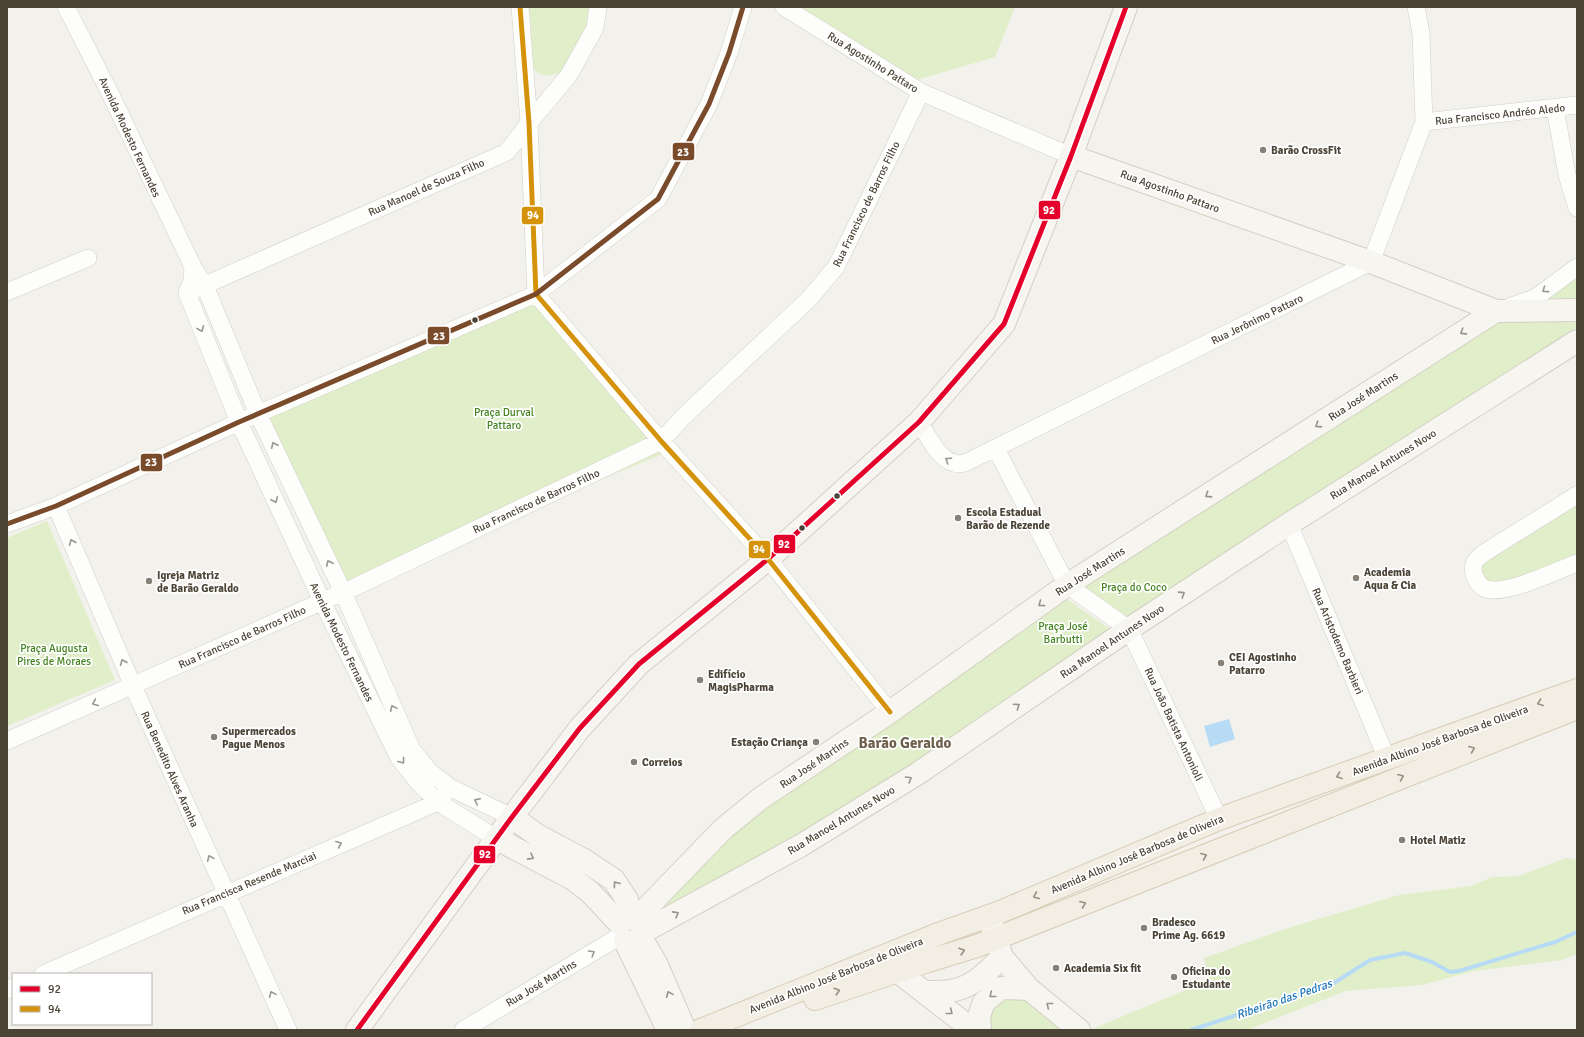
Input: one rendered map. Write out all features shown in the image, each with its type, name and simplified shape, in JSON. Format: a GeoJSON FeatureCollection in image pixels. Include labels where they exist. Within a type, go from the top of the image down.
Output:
{"type":"FeatureCollection","features":[{"type":"Feature","properties":{"kind":"main road","name":"Avenida Albino José Barbosa de Oliveira"},"geometry":{"type":"LineString","coordinates":[[701,1030],[941,933],[989,916],[1219,819],[1577,690]]}},
{"type":"Feature","properties":{"kind":"main road","name":"Avenida Albino José Barbosa de Oliveira"},"geometry":{"type":"LineString","coordinates":[[736,1030],[793,1006],[912,982],[925,962],[977,946],[999,948],[1577,708]]}},
{"type":"Feature","properties":{"kind":"main road"},"geometry":{"type":"LineString","coordinates":[[925,962],[941,933]]}},
{"type":"Feature","properties":{"kind":"street","name":"Avenida Modesto Fernandes"},"geometry":{"type":"LineString","coordinates":[[66,7],[109,91],[193,267],[205,286],[258,414],[343,592],[412,750],[430,772],[451,788],[512,818],[537,835],[584,860],[614,880],[627,900],[630,930],[668,1030]]}},
{"type":"Feature","properties":{"kind":"street"},"geometry":{"type":"LineString","coordinates":[[520,7],[529,123],[536,294],[661,441],[768,559],[890,712]]}},
{"type":"Feature","properties":{"kind":"street","name":"Rua Manoel de Souza Filho"},"geometry":{"type":"LineString","coordinates":[[187,293],[507,152],[569,75],[595,28],[598,7]]}},
{"type":"Feature","properties":{"kind":"street"},"geometry":{"type":"LineString","coordinates":[[7,524],[56,506],[239,422],[536,294],[658,199],[709,104],[730,52],[743,7]]}},
{"type":"Feature","properties":{"kind":"street","name":"Rua Agostinho Pattaro"},"geometry":{"type":"LineString","coordinates":[[784,7],[921,92],[1072,156],[1371,262],[1496,311],[1577,310]]}},
{"type":"Feature","properties":{"kind":"street"},"geometry":{"type":"LineString","coordinates":[[357,1030],[496,839],[580,728],[639,664],[768,559],[919,422],[1004,324],[1072,156],[1126,7]]}},
{"type":"Feature","properties":{"kind":"street"},"geometry":{"type":"LineString","coordinates":[[1371,262],[1424,122],[1421,34],[1416,7]]}},
{"type":"Feature","properties":{"kind":"street","name":"Rua Francisco de Barros Filho"},"geometry":{"type":"LineString","coordinates":[[7,741],[343,592],[661,441],[684,416],[809,300],[836,268],[921,92]]}},
{"type":"Feature","properties":{"kind":"street","name":"Rua Francisco Andréo Aledo"},"geometry":{"type":"LineString","coordinates":[[1424,122],[1577,105]]}},
{"type":"Feature","properties":{"kind":"street"},"geometry":{"type":"LineString","coordinates":[[1554,108],[1567,175],[1577,208]]}},
{"type":"Feature","properties":{"kind":"street"},"geometry":{"type":"LineString","coordinates":[[7,292],[88,258]]}},
{"type":"Feature","properties":{"kind":"street","name":"Rua Jerônimo Pattaro"},"geometry":{"type":"LineString","coordinates":[[919,422],[940,454],[948,461],[957,465],[965,464],[1371,262]]}},
{"type":"Feature","properties":{"kind":"street"},"geometry":{"type":"LineString","coordinates":[[187,293],[192,280],[193,267]]}},
{"type":"Feature","properties":{"kind":"street","name":"Rua José Martins"},"geometry":{"type":"LineString","coordinates":[[463,1030],[630,930],[723,829],[761,798],[890,712],[1068,585],[1496,311],[1535,298],[1577,267]]}},
{"type":"Feature","properties":{"kind":"street","name":"Avenida Modesto Fernandes"},"geometry":{"type":"LineString","coordinates":[[187,293],[239,422],[322,601],[399,758],[417,781],[438,802],[496,839],[573,879],[590,892],[630,930],[656,962],[685,1030]]}},
{"type":"Feature","properties":{"kind":"street","name":"Rua Manoel Antunes Novo"},"geometry":{"type":"LineString","coordinates":[[630,930],[800,846],[917,774],[1129,629],[1289,524],[1577,341]]}},
{"type":"Feature","properties":{"kind":"street"},"geometry":{"type":"LineString","coordinates":[[996,449],[1068,585],[1129,629]]}},
{"type":"Feature","properties":{"kind":"street"},"geometry":{"type":"LineString","coordinates":[[1577,495],[1484,553],[1473,564],[1474,575],[1484,589],[1494,590],[1514,586],[1577,563]]}},
{"type":"Feature","properties":{"kind":"street","name":"Rua Benedito Alves Aranha"},"geometry":{"type":"LineString","coordinates":[[56,506],[133,686],[288,1030]]}},
{"type":"Feature","properties":{"kind":"street","name":"Rua Aristodemo Barbieri"},"geometry":{"type":"LineString","coordinates":[[1289,524],[1387,759]]}},
{"type":"Feature","properties":{"kind":"street","name":"Rua João Batista Antonioli"},"geometry":{"type":"LineString","coordinates":[[1129,629],[1219,819]]}},
{"type":"Feature","properties":{"kind":"street","name":"Rua Francisca Resende Marciai"},"geometry":{"type":"LineString","coordinates":[[45,973],[438,802],[451,788]]}},
{"type":"Feature","properties":{"kind":"street"},"geometry":{"type":"LineString","coordinates":[[989,916],[999,948],[1029,989],[1079,1030]]}},
{"type":"Feature","properties":{"kind":"street"},"geometry":{"type":"LineString","coordinates":[[912,982],[951,991],[963,987],[980,978],[999,948]]}},
{"type":"Feature","properties":{"kind":"street"},"geometry":{"type":"LineString","coordinates":[[912,982],[973,1030]]}},
{"type":"Feature","properties":{"kind":"street"},"geometry":{"type":"LineString","coordinates":[[980,1030],[979,1016],[984,1002],[1002,988],[1029,989]]}},
{"type":"Feature","properties":{"kind":"green space"},"geometry":{"type":"Polygon","coordinates":[[[521,7],[592,7],[589,27],[563,73],[544,75],[538,73],[534,68],[527,52],[521,7]]]}},
{"type":"Feature","properties":{"kind":"green space"},"geometry":{"type":"Polygon","coordinates":[[[789,7],[1015,7],[995,57],[910,82],[789,7]]]}},
{"type":"Feature","properties":{"kind":"green space"},"geometry":{"type":"Polygon","coordinates":[[[1577,276],[1577,298],[1545,298],[1577,276]]]}},
{"type":"Feature","properties":{"kind":"green space","name":"Praça Durval Pattaro"},"geometry":{"type":"Polygon","coordinates":[[[535,303],[665,453],[347,585],[267,418],[535,303]]]}},
{"type":"Feature","properties":{"kind":"green space","name":"Praça do Coco"},"geometry":{"type":"Polygon","coordinates":[[[1496,314],[1577,323],[1577,327],[1289,524],[1129,629],[1075,586],[1496,314]]]}},
{"type":"Feature","properties":{"kind":"green space"},"geometry":{"type":"Polygon","coordinates":[[[1577,499],[1577,561],[1486,587],[1479,558],[1577,499]]]}},
{"type":"Feature","properties":{"kind":"green space","name":"Praça Augusta Pires de Moraes"},"geometry":{"type":"Polygon","coordinates":[[[47,521],[115,680],[7,726],[7,538],[47,521]]]}},
{"type":"Feature","properties":{"kind":"green space","name":"Praça José Barbutti"},"geometry":{"type":"Polygon","coordinates":[[[1064,597],[1114,632],[968,731],[649,925],[644,918],[733,831],[1064,597]]]}},
{"type":"Feature","properties":{"kind":"green space"},"geometry":{"type":"Polygon","coordinates":[[[1566,858],[1577,860],[1577,954],[1562,960],[1474,971],[1422,985],[1346,991],[1247,1030],[1090,1030],[1209,980],[1204,958],[1288,928],[1399,895],[1471,886],[1492,877],[1519,876],[1566,858]]]}},
{"type":"Feature","properties":{"kind":"green space"},"geometry":{"type":"Polygon","coordinates":[[[1029,995],[1075,1030],[984,1030],[997,997],[1029,995]]]}},
{"type":"Feature","properties":{"kind":"water"},"geometry":{"type":"Polygon","coordinates":[[[1229,719],[1235,739],[1210,747],[1204,726],[1229,719]]]}},
{"type":"Feature","properties":{"kind":"waterway","name":"Ribeirão das Pedras"},"geometry":{"type":"LineString","coordinates":[[1191,1030],[1334,983],[1370,960],[1405,953],[1432,962],[1450,972],[1459,971],[1555,942],[1577,932]]}},
{"type":"Feature","properties":{"kind":"transit line","name":"94"},"geometry":{"type":"LineString","coordinates":[[520,7],[529,123],[536,294],[661,441],[768,559],[890,712]]}},
{"type":"Feature","properties":{"kind":"transit line","name":"23"},"geometry":{"type":"LineString","coordinates":[[7,524],[56,506],[239,422],[536,294],[658,199],[709,104],[729,53],[743,7]]}},
{"type":"Feature","properties":{"kind":"transit line","name":"92"},"geometry":{"type":"LineString","coordinates":[[357,1030],[512,817],[580,728],[639,664],[768,559],[919,422],[1004,324],[1071,156],[1126,7]]}},
{"type":"Feature","properties":{"kind":"place","name":"Barão CrossFit"},"geometry":{"type":"Point","coordinates":[1263,150]}},
{"type":"Feature","properties":{"kind":"place","name":"Escola Estadual Barão de Rezende"},"geometry":{"type":"Point","coordinates":[958,518]}},
{"type":"Feature","properties":{"kind":"place","name":"Academia Aqua & Cia"},"geometry":{"type":"Point","coordinates":[1356,578]}},
{"type":"Feature","properties":{"kind":"place","name":"Igreja Matriz de Barão Geraldo"},"geometry":{"type":"Point","coordinates":[149,581]}},
{"type":"Feature","properties":{"kind":"place","name":"CEI Agostinho Patarro"},"geometry":{"type":"Point","coordinates":[1221,663]}},
{"type":"Feature","properties":{"kind":"place","name":"Edifício MagisPharma"},"geometry":{"type":"Point","coordinates":[700,680]}},
{"type":"Feature","properties":{"kind":"place","name":"Supermercados Pague Menos"},"geometry":{"type":"Point","coordinates":[214,737]}},
{"type":"Feature","properties":{"kind":"place","name":"Estação Criança"},"geometry":{"type":"Point","coordinates":[816,742]}},
{"type":"Feature","properties":{"kind":"place","name":"Correios"},"geometry":{"type":"Point","coordinates":[634,762]}},
{"type":"Feature","properties":{"kind":"place","name":"Hotel Matiz"},"geometry":{"type":"Point","coordinates":[1402,840]}},
{"type":"Feature","properties":{"kind":"place","name":"Bradesco Prime Ag. 6619"},"geometry":{"type":"Point","coordinates":[1144,928]}},
{"type":"Feature","properties":{"kind":"place","name":"Academia Six fit"},"geometry":{"type":"Point","coordinates":[1056,968]}},
{"type":"Feature","properties":{"kind":"place","name":"Oficina do Estudante"},"geometry":{"type":"Point","coordinates":[1174,977]}},
{"type":"Feature","properties":{"kind":"district","name":"Barão Geraldo"},"geometry":{"type":"Point","coordinates":[905,743]}}]}
